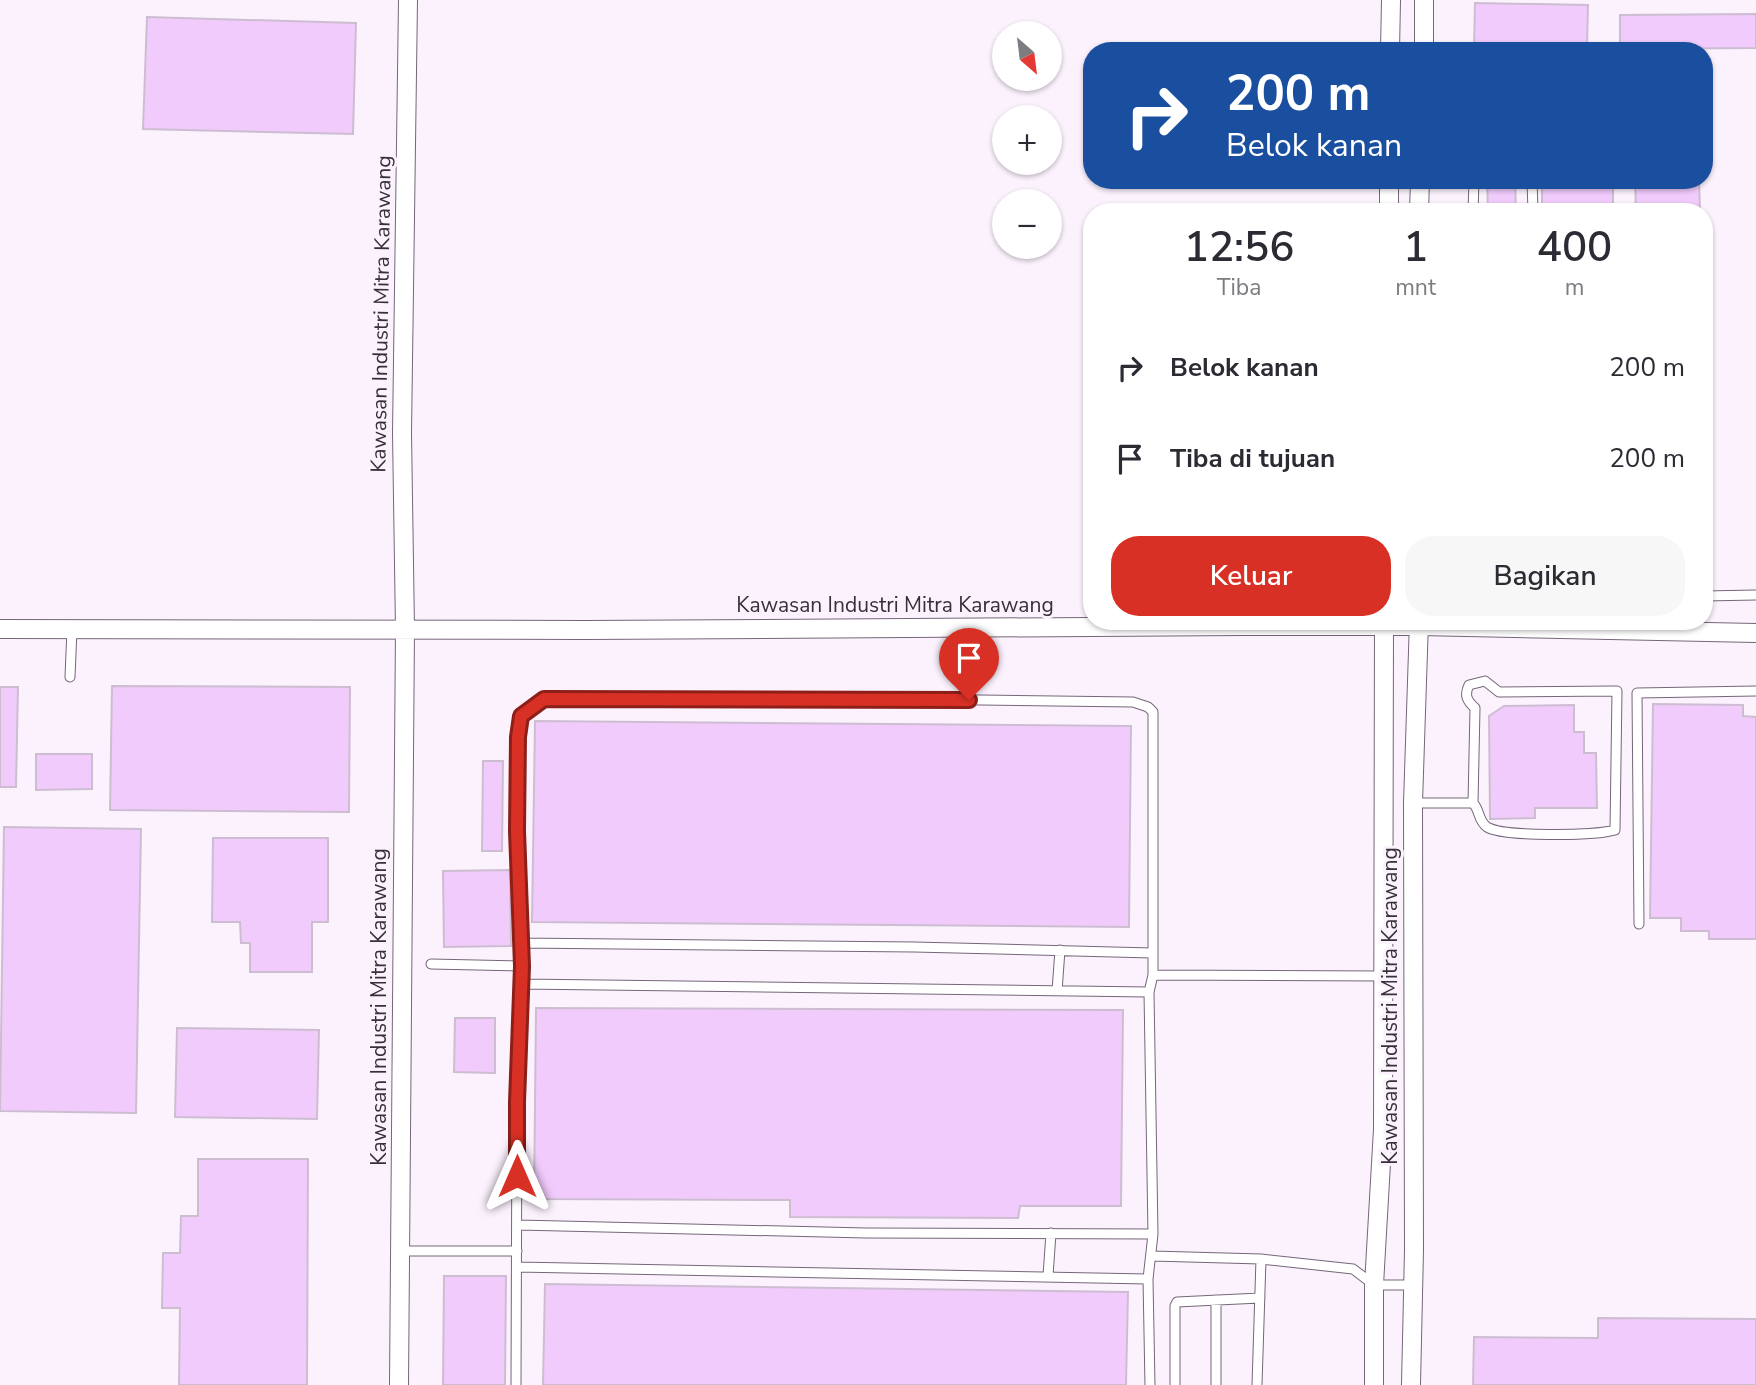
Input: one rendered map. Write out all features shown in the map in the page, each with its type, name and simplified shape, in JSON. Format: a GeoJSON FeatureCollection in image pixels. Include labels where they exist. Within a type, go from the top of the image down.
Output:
{"type":"FeatureCollection","features":[{"type":"Feature","properties":{"kind":"street","name":"Kawasan Industri Mitra Karawang"},"geometry":{"type":"LineString","coordinates":[[399,1385],[405,629],[402,433],[408,0]]}},
{"type":"Feature","properties":{"kind":"street"},"geometry":{"type":"LineString","coordinates":[[1390,42],[1391,0]]}},
{"type":"Feature","properties":{"kind":"street"},"geometry":{"type":"LineString","coordinates":[[1424,0],[1424,42]]}},
{"type":"Feature","properties":{"kind":"street","name":"Kawasan Industri Mitra Karawang"},"geometry":{"type":"LineString","coordinates":[[0,629],[1083,626]]}},
{"type":"Feature","properties":{"kind":"street","name":"Kawasan Industri Mitra Karawang"},"geometry":{"type":"LineString","coordinates":[[1374,1385],[1374,1285],[1383,1129],[1384,630]]}},
{"type":"Feature","properties":{"kind":"street","name":"Kawasan Industri Mitra Karawang"},"geometry":{"type":"LineString","coordinates":[[1410,1385],[1413,1285],[1413,803],[1419,630]]}},
{"type":"Feature","properties":{"kind":"street"},"geometry":{"type":"LineString","coordinates":[[1644,630],[1756,633]]}},
{"type":"Feature","properties":{"kind":"lane"},"geometry":{"type":"LineString","coordinates":[[1713,596],[1756,596]]}},
{"type":"Feature","properties":{"kind":"lane"},"geometry":{"type":"LineString","coordinates":[[70,677],[72,629]]}},
{"type":"Feature","properties":{"kind":"lane"},"geometry":{"type":"LineString","coordinates":[[1413,803],[1473,803],[1489,828],[1525,833],[1590,836],[1615,830],[1617,691],[1499,692],[1485,681],[1469,685],[1466,698],[1475,708],[1473,803]]}},
{"type":"Feature","properties":{"kind":"lane"},"geometry":{"type":"LineString","coordinates":[[1639,924],[1637,693],[1756,691]]}},
{"type":"Feature","properties":{"kind":"lane"},"geometry":{"type":"LineString","coordinates":[[516,1385],[517,1102],[522,966],[517,831],[518,737],[521,716],[544,699],[832,698],[1133,702],[1148,706],[1153,712],[1153,975],[1149,992],[1153,1234],[1148,1279],[1150,1385]]}},
{"type":"Feature","properties":{"kind":"lane"},"geometry":{"type":"LineString","coordinates":[[521,943],[1152,953]]}},
{"type":"Feature","properties":{"kind":"lane"},"geometry":{"type":"LineString","coordinates":[[1057,990],[1060,950]]}},
{"type":"Feature","properties":{"kind":"lane"},"geometry":{"type":"LineString","coordinates":[[431,964],[522,966]]}},
{"type":"Feature","properties":{"kind":"lane"},"geometry":{"type":"LineString","coordinates":[[1153,975],[1383,976]]}},
{"type":"Feature","properties":{"kind":"lane"},"geometry":{"type":"LineString","coordinates":[[521,984],[1149,992]]}},
{"type":"Feature","properties":{"kind":"lane"},"geometry":{"type":"LineString","coordinates":[[518,1225],[866,1233],[1153,1234]]}},
{"type":"Feature","properties":{"kind":"lane"},"geometry":{"type":"LineString","coordinates":[[1048,1276],[1051,1233]]}},
{"type":"Feature","properties":{"kind":"lane"},"geometry":{"type":"LineString","coordinates":[[400,1251],[517,1251]]}},
{"type":"Feature","properties":{"kind":"lane"},"geometry":{"type":"LineString","coordinates":[[1152,1256],[1261,1259],[1353,1269],[1374,1285],[1413,1285]]}},
{"type":"Feature","properties":{"kind":"lane"},"geometry":{"type":"LineString","coordinates":[[1257,1385],[1261,1259]]}},
{"type":"Feature","properties":{"kind":"lane"},"geometry":{"type":"LineString","coordinates":[[517,1267],[1148,1279]]}},
{"type":"Feature","properties":{"kind":"lane"},"geometry":{"type":"LineString","coordinates":[[1175,1385],[1176,1304],[1179,1301],[1261,1298]]}},
{"type":"Feature","properties":{"kind":"lane"},"geometry":{"type":"LineString","coordinates":[[1216,1300],[1216,1385]]}},
{"type":"Feature","properties":{"kind":"building"},"geometry":{"type":"Polygon","coordinates":[[[1475,3],[1588,5],[1587,42],[1474,42],[1475,3]]]}},
{"type":"Feature","properties":{"kind":"building"},"geometry":{"type":"Polygon","coordinates":[[[1756,14],[1756,48],[1713,48],[1713,42],[1620,42],[1620,15],[1756,14]]]}},
{"type":"Feature","properties":{"kind":"building"},"geometry":{"type":"Polygon","coordinates":[[[147,17],[356,23],[353,134],[143,129],[147,17]]]}},
{"type":"Feature","properties":{"kind":"building"},"geometry":{"type":"Polygon","coordinates":[[[1487,189],[1515,189],[1516,203],[1488,203],[1487,189]]]}},
{"type":"Feature","properties":{"kind":"building"},"geometry":{"type":"Polygon","coordinates":[[[1542,189],[1613,189],[1613,203],[1542,203],[1542,189]]]}},
{"type":"Feature","properties":{"kind":"building"},"geometry":{"type":"Polygon","coordinates":[[[1635,189],[1699,189],[1700,203],[1636,203],[1635,189]]]}},
{"type":"Feature","properties":{"kind":"building"},"geometry":{"type":"Polygon","coordinates":[[[112,686],[350,687],[349,812],[110,810],[112,686]]]}},
{"type":"Feature","properties":{"kind":"building"},"geometry":{"type":"Polygon","coordinates":[[[0,687],[18,687],[16,787],[0,787],[0,687]]]}},
{"type":"Feature","properties":{"kind":"building"},"geometry":{"type":"Polygon","coordinates":[[[1653,704],[1743,705],[1743,716],[1756,717],[1756,939],[1709,939],[1709,931],[1681,931],[1681,918],[1650,918],[1653,704]]]}},
{"type":"Feature","properties":{"kind":"building"},"geometry":{"type":"Polygon","coordinates":[[[1574,705],[1574,732],[1584,732],[1584,753],[1596,753],[1597,808],[1535,808],[1535,818],[1490,819],[1489,716],[1504,706],[1574,705]]]}},
{"type":"Feature","properties":{"kind":"building"},"geometry":{"type":"Polygon","coordinates":[[[535,721],[1131,726],[1129,927],[532,922],[535,721]]]}},
{"type":"Feature","properties":{"kind":"building"},"geometry":{"type":"Polygon","coordinates":[[[36,754],[92,754],[92,789],[36,790],[36,754]]]}},
{"type":"Feature","properties":{"kind":"building"},"geometry":{"type":"Polygon","coordinates":[[[483,761],[503,761],[502,851],[482,851],[483,761]]]}},
{"type":"Feature","properties":{"kind":"building"},"geometry":{"type":"Polygon","coordinates":[[[4,827],[141,829],[136,1113],[0,1111],[4,827]]]}},
{"type":"Feature","properties":{"kind":"building"},"geometry":{"type":"Polygon","coordinates":[[[213,838],[328,838],[328,922],[312,922],[312,972],[250,972],[250,943],[241,943],[240,922],[212,922],[213,838]]]}},
{"type":"Feature","properties":{"kind":"building"},"geometry":{"type":"Polygon","coordinates":[[[510,870],[511,946],[444,947],[443,871],[510,870]]]}},
{"type":"Feature","properties":{"kind":"building"},"geometry":{"type":"Polygon","coordinates":[[[536,1008],[1123,1010],[1121,1206],[1020,1206],[1018,1218],[790,1217],[790,1200],[534,1199],[536,1008]]]}},
{"type":"Feature","properties":{"kind":"building"},"geometry":{"type":"Polygon","coordinates":[[[455,1018],[495,1018],[495,1073],[454,1072],[455,1018]]]}},
{"type":"Feature","properties":{"kind":"building"},"geometry":{"type":"Polygon","coordinates":[[[177,1028],[319,1030],[317,1119],[175,1117],[177,1028]]]}},
{"type":"Feature","properties":{"kind":"building"},"geometry":{"type":"Polygon","coordinates":[[[198,1159],[308,1159],[307,1385],[179,1385],[180,1308],[162,1308],[163,1253],[180,1253],[181,1216],[198,1216],[198,1159]]]}},
{"type":"Feature","properties":{"kind":"building"},"geometry":{"type":"Polygon","coordinates":[[[444,1276],[506,1276],[505,1385],[443,1385],[444,1276]]]}},
{"type":"Feature","properties":{"kind":"building"},"geometry":{"type":"Polygon","coordinates":[[[545,1284],[1128,1292],[1126,1385],[543,1385],[545,1284]]]}},
{"type":"Feature","properties":{"kind":"building"},"geometry":{"type":"Polygon","coordinates":[[[1598,1318],[1756,1319],[1756,1385],[1473,1385],[1474,1337],[1598,1338],[1598,1318]]]}},
{"type":"Feature","properties":{"kind":"route"},"geometry":{"type":"LineString","coordinates":[[517,1176],[522,966],[517,831],[518,737],[521,716],[544,699],[969,700]]}}]}
